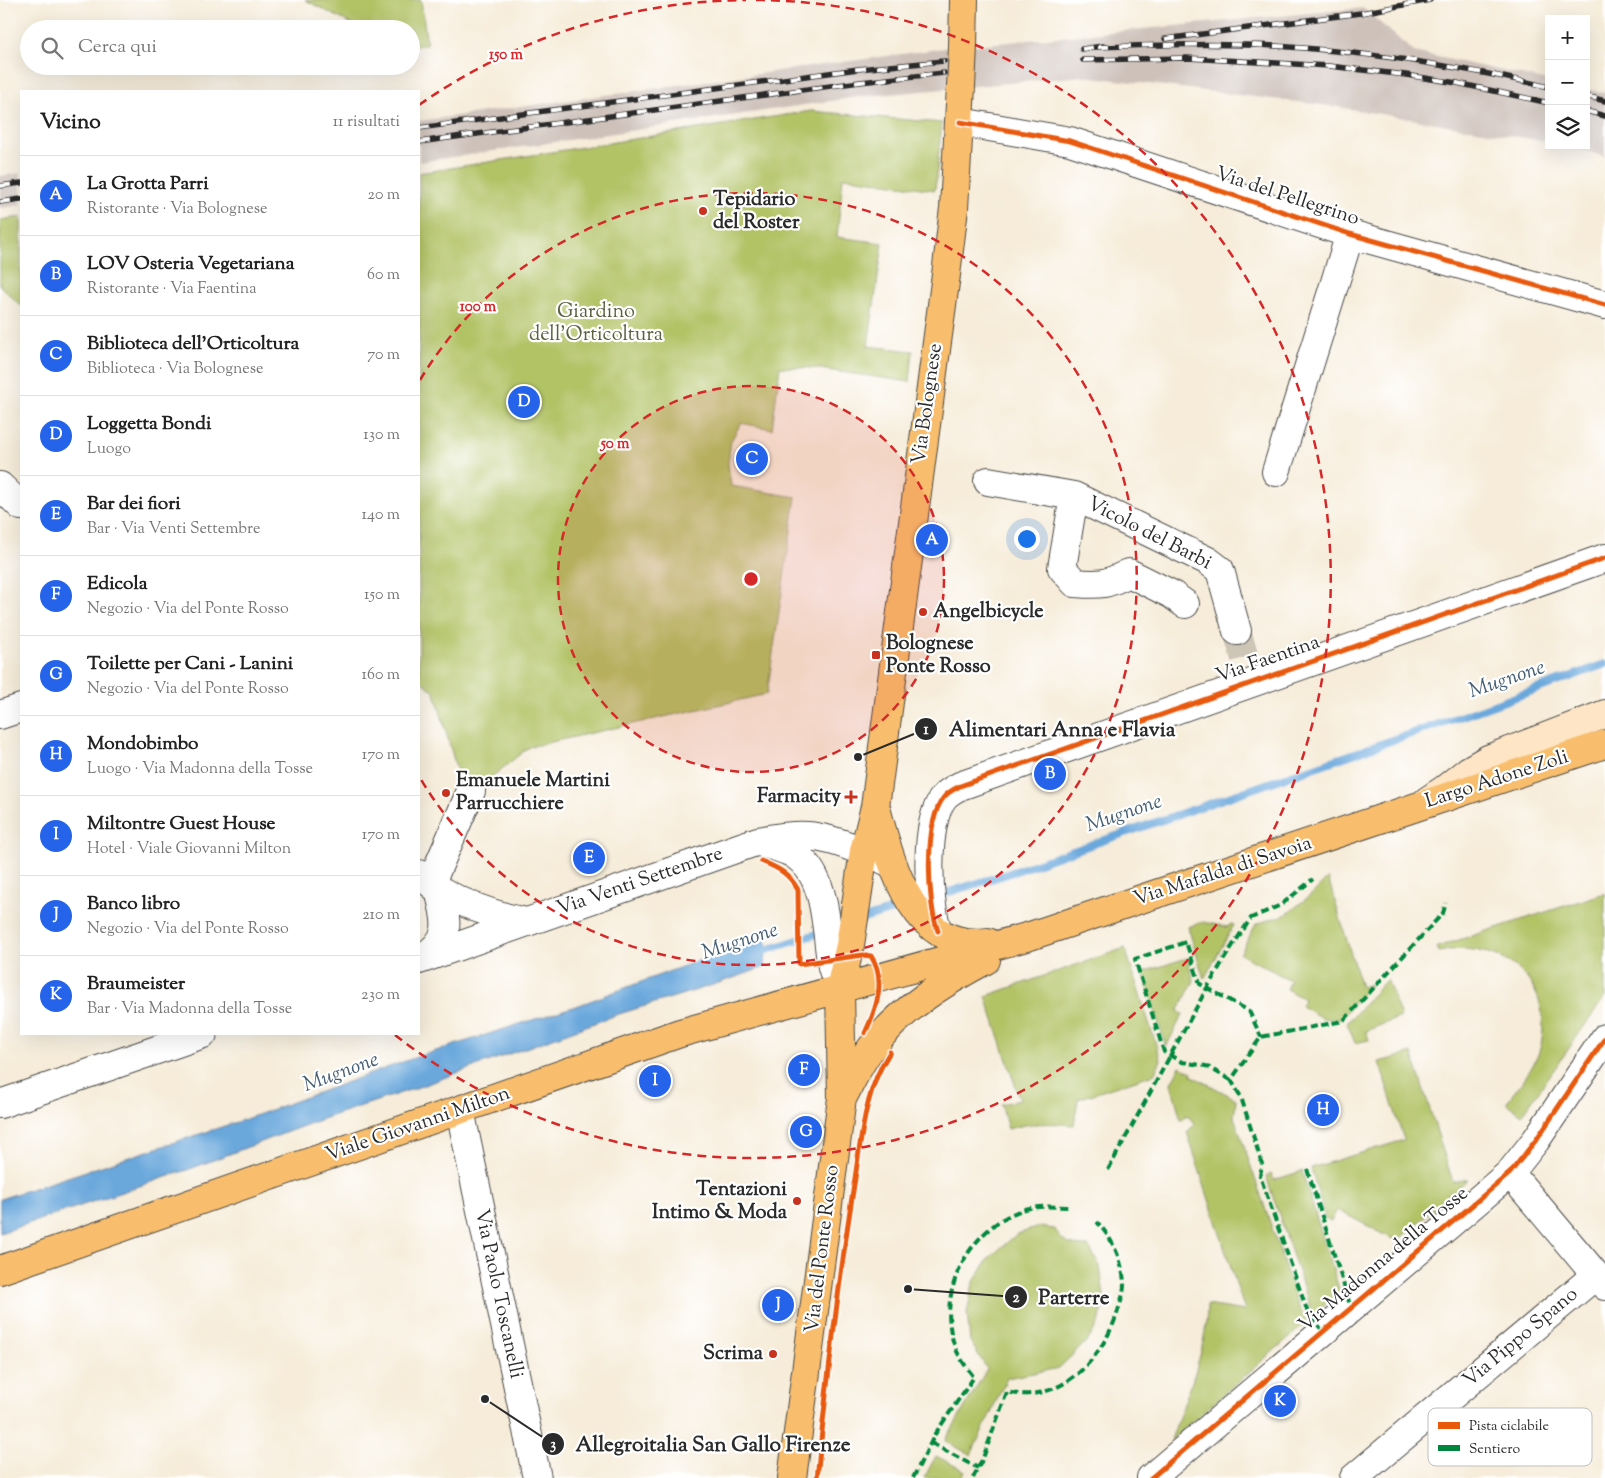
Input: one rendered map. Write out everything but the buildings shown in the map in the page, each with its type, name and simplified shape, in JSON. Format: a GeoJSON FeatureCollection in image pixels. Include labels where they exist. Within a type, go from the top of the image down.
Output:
{"type":"FeatureCollection","features":[{"type":"Feature","properties":{"kind":"main road","name":"Via Bolognese"},"geometry":{"type":"LineString","coordinates":[[840,947],[868,848],[875,807],[946,275],[954,208],[960,122],[964,0]]}},
{"type":"Feature","properties":{"kind":"main road","name":"Largo Adone Zoli"},"geometry":{"type":"LineString","coordinates":[[1417,807],[1445,789],[1469,770],[1488,760],[1605,714]]}},
{"type":"Feature","properties":{"kind":"main road","name":"Largo Adone Zoli"},"geometry":{"type":"LineString","coordinates":[[1417,807],[1605,744]]}},
{"type":"Feature","properties":{"kind":"main road","name":"Via Mafalda di Savoia"},"geometry":{"type":"LineString","coordinates":[[840,989],[1030,936],[1417,807]]}},
{"type":"Feature","properties":{"kind":"main road"},"geometry":{"type":"LineString","coordinates":[[868,848],[896,870],[911,905],[933,925],[950,937],[982,943],[1030,936]]}},
{"type":"Feature","properties":{"kind":"main road","name":"Via Mafalda di Savoia"},"geometry":{"type":"LineString","coordinates":[[842,1098],[859,1066],[872,1047],[911,1007],[927,994],[956,976],[1030,936]]}},
{"type":"Feature","properties":{"kind":"main road","name":"Via del Ponte Rosso"},"geometry":{"type":"LineString","coordinates":[[792,1478],[842,1098],[840,947]]}},
{"type":"Feature","properties":{"kind":"main road","name":"Viale Giovanni Milton"},"geometry":{"type":"LineString","coordinates":[[0,1270],[680,1033],[840,989]]}},
{"type":"Feature","properties":{"kind":"street","name":"Via del Pellegrino"},"geometry":{"type":"LineString","coordinates":[[960,122],[1070,142],[1350,234],[1605,305]]}},
{"type":"Feature","properties":{"kind":"street","name":"Via del Pellegrino"},"geometry":{"type":"LineString","coordinates":[[1276,472],[1350,234]]}},
{"type":"Feature","properties":{"kind":"street","name":"Vicolo del Barbi"},"geometry":{"type":"LineString","coordinates":[[988,481],[1074,496],[1208,561],[1220,570],[1237,631]]}},
{"type":"Feature","properties":{"kind":"street"},"geometry":{"type":"LineString","coordinates":[[0,486],[20,505]]}},
{"type":"Feature","properties":{"kind":"street","name":"Vicolo del Barbi"},"geometry":{"type":"LineString","coordinates":[[1074,496],[1062,568],[1075,583],[1101,585],[1113,582],[1129,574],[1171,594],[1185,604]]}},
{"type":"Feature","properties":{"kind":"street","name":"Via Faentina"},"geometry":{"type":"LineString","coordinates":[[933,925],[930,894],[933,831],[936,814],[944,797],[951,790],[973,780],[1250,676],[1605,558]]}},
{"type":"Feature","properties":{"kind":"street"},"geometry":{"type":"LineString","coordinates":[[0,715],[20,708]]}},
{"type":"Feature","properties":{"kind":"street"},"geometry":{"type":"LineString","coordinates":[[471,791],[430,882],[492,914],[526,922]]}},
{"type":"Feature","properties":{"kind":"street","name":"Via Venti Settembre"},"geometry":{"type":"LineString","coordinates":[[420,960],[758,841],[795,835],[822,837],[868,848]]}},
{"type":"Feature","properties":{"kind":"street"},"geometry":{"type":"LineString","coordinates":[[758,841],[792,853],[807,866],[817,883],[840,947]]}},
{"type":"Feature","properties":{"kind":"street","name":"Via Venti Settembre"},"geometry":{"type":"LineString","coordinates":[[420,959],[432,952],[441,942],[444,935],[446,918],[430,882]]}},
{"type":"Feature","properties":{"kind":"street"},"geometry":{"type":"LineString","coordinates":[[0,1104],[201,1035]]}},
{"type":"Feature","properties":{"kind":"street","name":"Via Madonna della Tosse"},"geometry":{"type":"LineString","coordinates":[[1151,1478],[1510,1173],[1536,1140],[1605,1038]]}},
{"type":"Feature","properties":{"kind":"street","name":"Via Paolo Toscanelli"},"geometry":{"type":"LineString","coordinates":[[460,1110],[537,1478]]}},
{"type":"Feature","properties":{"kind":"street"},"geometry":{"type":"LineString","coordinates":[[1510,1173],[1601,1281]]}},
{"type":"Feature","properties":{"kind":"street","name":"Via Pippo Spano"},"geometry":{"type":"LineString","coordinates":[[1442,1408],[1601,1281]]}},
{"type":"Feature","properties":{"kind":"street","name":"Via Pippo Spano"},"geometry":{"type":"LineString","coordinates":[[1354,1478],[1428,1419]]}},
{"type":"Feature","properties":{"kind":"shaded area"},"geometry":{"type":"Polygon","coordinates":[[[1363,8],[1414,52],[1545,80],[1545,141],[1338,107],[1083,76],[858,97],[420,162],[420,121],[945,48],[1363,8]]]}},
{"type":"Feature","properties":{"kind":"shaded area"},"geometry":{"type":"Polygon","coordinates":[[[1590,90],[1605,93],[1605,157],[1583,150],[1590,150],[1590,90]]]}},
{"type":"Feature","properties":{"kind":"shaded area"},"geometry":{"type":"Polygon","coordinates":[[[20,173],[20,205],[0,208],[0,176],[20,173]]]}},
{"type":"Feature","properties":{"kind":"green space"},"geometry":{"type":"Polygon","coordinates":[[[305,0],[421,0],[427,44],[420,45],[420,20],[344,20],[305,0]]]}},
{"type":"Feature","properties":{"kind":"green space","name":"Giardino dell'Orticoltura"},"geometry":{"type":"Polygon","coordinates":[[[811,111],[942,123],[935,190],[843,177],[837,237],[883,243],[868,346],[913,351],[910,382],[813,368],[780,367],[772,429],[741,423],[731,441],[728,463],[731,486],[796,497],[767,694],[529,747],[488,780],[470,783],[457,771],[435,693],[420,679],[420,173],[811,111]]]}},
{"type":"Feature","properties":{"kind":"green space"},"geometry":{"type":"Polygon","coordinates":[[[20,217],[20,305],[0,286],[0,220],[20,217]]]}},
{"type":"Feature","properties":{"kind":"green space"},"geometry":{"type":"Polygon","coordinates":[[[1328,878],[1361,987],[1371,984],[1339,1020],[1322,1018],[1301,1006],[1304,999],[1286,989],[1290,980],[1240,954],[1256,924],[1287,914],[1328,878]]]}},
{"type":"Feature","properties":{"kind":"green space"},"geometry":{"type":"Polygon","coordinates":[[[1605,893],[1605,997],[1522,1115],[1506,1103],[1531,1068],[1541,1045],[1543,1022],[1539,1001],[1531,983],[1518,969],[1502,958],[1482,951],[1461,949],[1439,952],[1437,947],[1605,893]]]}},
{"type":"Feature","properties":{"kind":"green space"},"geometry":{"type":"Polygon","coordinates":[[[1203,922],[1227,927],[1231,924],[1234,925],[1204,979],[1188,927],[1203,922]]]}},
{"type":"Feature","properties":{"kind":"green space"},"geometry":{"type":"Polygon","coordinates":[[[1125,948],[1161,1060],[1154,1074],[1078,1099],[1074,1125],[1024,1125],[1008,1129],[1001,1104],[1020,1100],[986,996],[1125,948]]]}},
{"type":"Feature","properties":{"kind":"green space"},"geometry":{"type":"Polygon","coordinates":[[[1187,958],[1194,981],[1178,1011],[1183,1014],[1166,1047],[1143,972],[1187,958]]]}},
{"type":"Feature","properties":{"kind":"green space"},"geometry":{"type":"Polygon","coordinates":[[[1387,979],[1401,1017],[1366,1031],[1369,1040],[1355,1043],[1347,1023],[1387,979]]]}},
{"type":"Feature","properties":{"kind":"green space"},"geometry":{"type":"Polygon","coordinates":[[[1412,1053],[1453,1182],[1468,1179],[1397,1241],[1337,1210],[1331,1221],[1325,1218],[1311,1168],[1404,1140],[1379,1062],[1412,1053]]]}},
{"type":"Feature","properties":{"kind":"green space"},"geometry":{"type":"Polygon","coordinates":[[[1180,1066],[1192,1072],[1191,1075],[1236,1099],[1234,1117],[1300,1310],[1308,1321],[1171,1440],[1200,1357],[1207,1305],[1245,1311],[1187,1132],[1195,1124],[1187,1115],[1181,1120],[1171,1083],[1180,1066]]]}},
{"type":"Feature","properties":{"kind":"green space"},"geometry":{"type":"Polygon","coordinates":[[[1302,1171],[1340,1292],[1314,1314],[1311,1310],[1266,1176],[1271,1173],[1274,1180],[1302,1171]]]}},
{"type":"Feature","properties":{"kind":"green space"},"geometry":{"type":"Polygon","coordinates":[[[1039,1227],[1055,1229],[1068,1244],[1088,1246],[1100,1266],[1104,1296],[1100,1320],[1089,1339],[1059,1368],[1007,1378],[971,1455],[945,1441],[987,1369],[970,1341],[967,1313],[973,1283],[989,1258],[1017,1234],[1039,1227]]]}},
{"type":"Feature","properties":{"kind":"green space"},"geometry":{"type":"Polygon","coordinates":[[[936,1456],[965,1471],[961,1478],[924,1478],[936,1456]]]}},
{"type":"Feature","properties":{"kind":"water"},"geometry":{"type":"Polygon","coordinates":[[[767,935],[765,967],[619,1014],[416,1088],[322,1119],[187,1170],[0,1233],[0,1199],[243,1120],[411,1059],[582,1004],[767,935]]]}},
{"type":"Feature","properties":{"kind":"waterway","name":"Mugnone"},"geometry":{"type":"LineString","coordinates":[[936,896],[1004,875],[1488,707],[1605,664]]}},
{"type":"Feature","properties":{"kind":"waterway","name":"Mugnone"},"geometry":{"type":"LineString","coordinates":[[860,920],[906,906]]}},
{"type":"Feature","properties":{"kind":"waterway","name":"Mugnone"},"geometry":{"type":"LineString","coordinates":[[757,953],[823,932]]}},
{"type":"Feature","properties":{"kind":"tunnel"},"geometry":{"type":"LineString","coordinates":[[1237,631],[1248,669]]}},
{"type":"Feature","properties":{"kind":"railway"},"geometry":{"type":"LineString","coordinates":[[1165,39],[1361,13],[1430,0]]}},
{"type":"Feature","properties":{"kind":"railway"},"geometry":{"type":"LineString","coordinates":[[1098,47],[1232,45],[1276,46],[1345,52],[1413,61],[1545,86]]}},
{"type":"Feature","properties":{"kind":"railway"},"geometry":{"type":"LineString","coordinates":[[1082,49],[1103,46]]}},
{"type":"Feature","properties":{"kind":"railway"},"geometry":{"type":"LineString","coordinates":[[1083,60],[1187,58],[1329,66],[1457,83],[1545,102]]}},
{"type":"Feature","properties":{"kind":"railway"},"geometry":{"type":"LineString","coordinates":[[420,128],[858,69],[944,61]]}},
{"type":"Feature","properties":{"kind":"railway"},"geometry":{"type":"LineString","coordinates":[[420,142],[860,82],[944,73]]}},
{"type":"Feature","properties":{"kind":"railway"},"geometry":{"type":"LineString","coordinates":[[1590,97],[1605,101]]}},
{"type":"Feature","properties":{"kind":"railway"},"geometry":{"type":"LineString","coordinates":[[1590,112],[1605,116]]}},
{"type":"Feature","properties":{"kind":"railway"},"geometry":{"type":"LineString","coordinates":[[0,186],[20,183]]}},
{"type":"Feature","properties":{"kind":"railway"},"geometry":{"type":"LineString","coordinates":[[0,202],[20,199]]}},
{"type":"Feature","properties":{"kind":"marked path"},"geometry":{"type":"LineString","coordinates":[[1108,1170],[1207,988],[1251,918],[1281,905],[1313,879]]}},
{"type":"Feature","properties":{"kind":"marked path"},"geometry":{"type":"LineString","coordinates":[[1323,1331],[1308,1313],[1260,1176],[1262,1164],[1241,1097],[1231,1080],[1261,1037],[1343,1021],[1443,913],[1446,903]]}},
{"type":"Feature","properties":{"kind":"marked path"},"geometry":{"type":"LineString","coordinates":[[1231,1080],[1206,1066],[1182,1062],[1164,1052],[1135,959],[1186,942],[1200,984],[1249,1011],[1261,1037]]}},
{"type":"Feature","properties":{"kind":"marked path"},"geometry":{"type":"LineString","coordinates":[[1307,1169],[1351,1308]]}},
{"type":"Feature","properties":{"kind":"marked path"},"geometry":{"type":"LineString","coordinates":[[913,1478],[935,1434],[974,1377],[962,1361],[954,1344],[950,1324],[950,1303],[954,1283],[962,1264],[973,1246],[987,1231],[1003,1219],[1033,1207],[1068,1207]]}},
{"type":"Feature","properties":{"kind":"marked path"},"geometry":{"type":"LineString","coordinates":[[973,1478],[983,1458],[1007,1392],[1026,1394],[1044,1392],[1061,1385],[1090,1362],[1110,1331],[1123,1295],[1123,1275],[1116,1250],[1097,1222]]}},
{"type":"Feature","properties":{"kind":"marked path"},"geometry":{"type":"LineString","coordinates":[[931,1443],[978,1468]]}},
{"type":"Feature","properties":{"kind":"cycle path"},"geometry":{"type":"LineString","coordinates":[[960,122],[1070,141],[1350,234],[1605,305]]}},
{"type":"Feature","properties":{"kind":"cycle path"},"geometry":{"type":"LineString","coordinates":[[938,931],[931,902],[930,843],[938,808],[944,797],[953,789],[1605,558]]}},
{"type":"Feature","properties":{"kind":"cycle path"},"geometry":{"type":"LineString","coordinates":[[761,861],[773,866],[791,879],[798,890],[799,964],[863,955],[871,956],[876,965],[879,985],[876,1005],[865,1033]]}},
{"type":"Feature","properties":{"kind":"cycle path"},"geometry":{"type":"LineString","coordinates":[[1151,1478],[1510,1173],[1536,1140],[1605,1038]]}},
{"type":"Feature","properties":{"kind":"cycle path"},"geometry":{"type":"LineString","coordinates":[[817,1478],[838,1298],[864,1119],[874,1084],[890,1052]]}},
{"type":"Feature","properties":{"kind":"place","name":"Tepidario del Roster"},"geometry":{"type":"Point","coordinates":[703,211]}},
{"type":"Feature","properties":{"kind":"place","name":"Loggetta Bondi"},"geometry":{"type":"Point","coordinates":[524,402]}},
{"type":"Feature","properties":{"kind":"place","name":"Biblioteca dell'Orticoltura"},"geometry":{"type":"Point","coordinates":[752,459]}},
{"type":"Feature","properties":{"kind":"place","name":"La Grotta Parri"},"geometry":{"type":"Point","coordinates":[932,540]}},
{"type":"Feature","properties":{"kind":"place","name":"Angelbicycle"},"geometry":{"type":"Point","coordinates":[923,612]}},
{"type":"Feature","properties":{"kind":"place","name":"Bolognese Ponte Rosso"},"geometry":{"type":"Point","coordinates":[876,655]}},
{"type":"Feature","properties":{"kind":"place","name":"Alimentari Anna e Flavia"},"geometry":{"type":"Point","coordinates":[858,757]}},
{"type":"Feature","properties":{"kind":"place","name":"LOV Osteria Vegetariana"},"geometry":{"type":"Point","coordinates":[1050,774]}},
{"type":"Feature","properties":{"kind":"place","name":"Emanuele Martini Parrucchiere"},"geometry":{"type":"Point","coordinates":[446,793]}},
{"type":"Feature","properties":{"kind":"place","name":"Farmacity"},"geometry":{"type":"Point","coordinates":[851,797]}},
{"type":"Feature","properties":{"kind":"place","name":"Bar dei fiori"},"geometry":{"type":"Point","coordinates":[589,858]}},
{"type":"Feature","properties":{"kind":"place","name":"Edicola"},"geometry":{"type":"Point","coordinates":[804,1070]}},
{"type":"Feature","properties":{"kind":"place","name":"Miltontre Guest House"},"geometry":{"type":"Point","coordinates":[655,1081]}},
{"type":"Feature","properties":{"kind":"place","name":"Mondobimbo"},"geometry":{"type":"Point","coordinates":[1323,1110]}},
{"type":"Feature","properties":{"kind":"place","name":"Toilette per Cani - Lanini"},"geometry":{"type":"Point","coordinates":[806,1132]}},
{"type":"Feature","properties":{"kind":"place","name":"Tentazioni Intimo & Moda"},"geometry":{"type":"Point","coordinates":[797,1201]}},
{"type":"Feature","properties":{"kind":"place","name":"Parterre"},"geometry":{"type":"Point","coordinates":[908,1289]}},
{"type":"Feature","properties":{"kind":"place","name":"Banco libro"},"geometry":{"type":"Point","coordinates":[778,1305]}},
{"type":"Feature","properties":{"kind":"place","name":"Scrima"},"geometry":{"type":"Point","coordinates":[773,1354]}},
{"type":"Feature","properties":{"kind":"place","name":"Allegroitalia San Gallo Firenze"},"geometry":{"type":"Point","coordinates":[485,1399]}},
{"type":"Feature","properties":{"kind":"place","name":"Braumeister"},"geometry":{"type":"Point","coordinates":[1280,1401]}}]}
